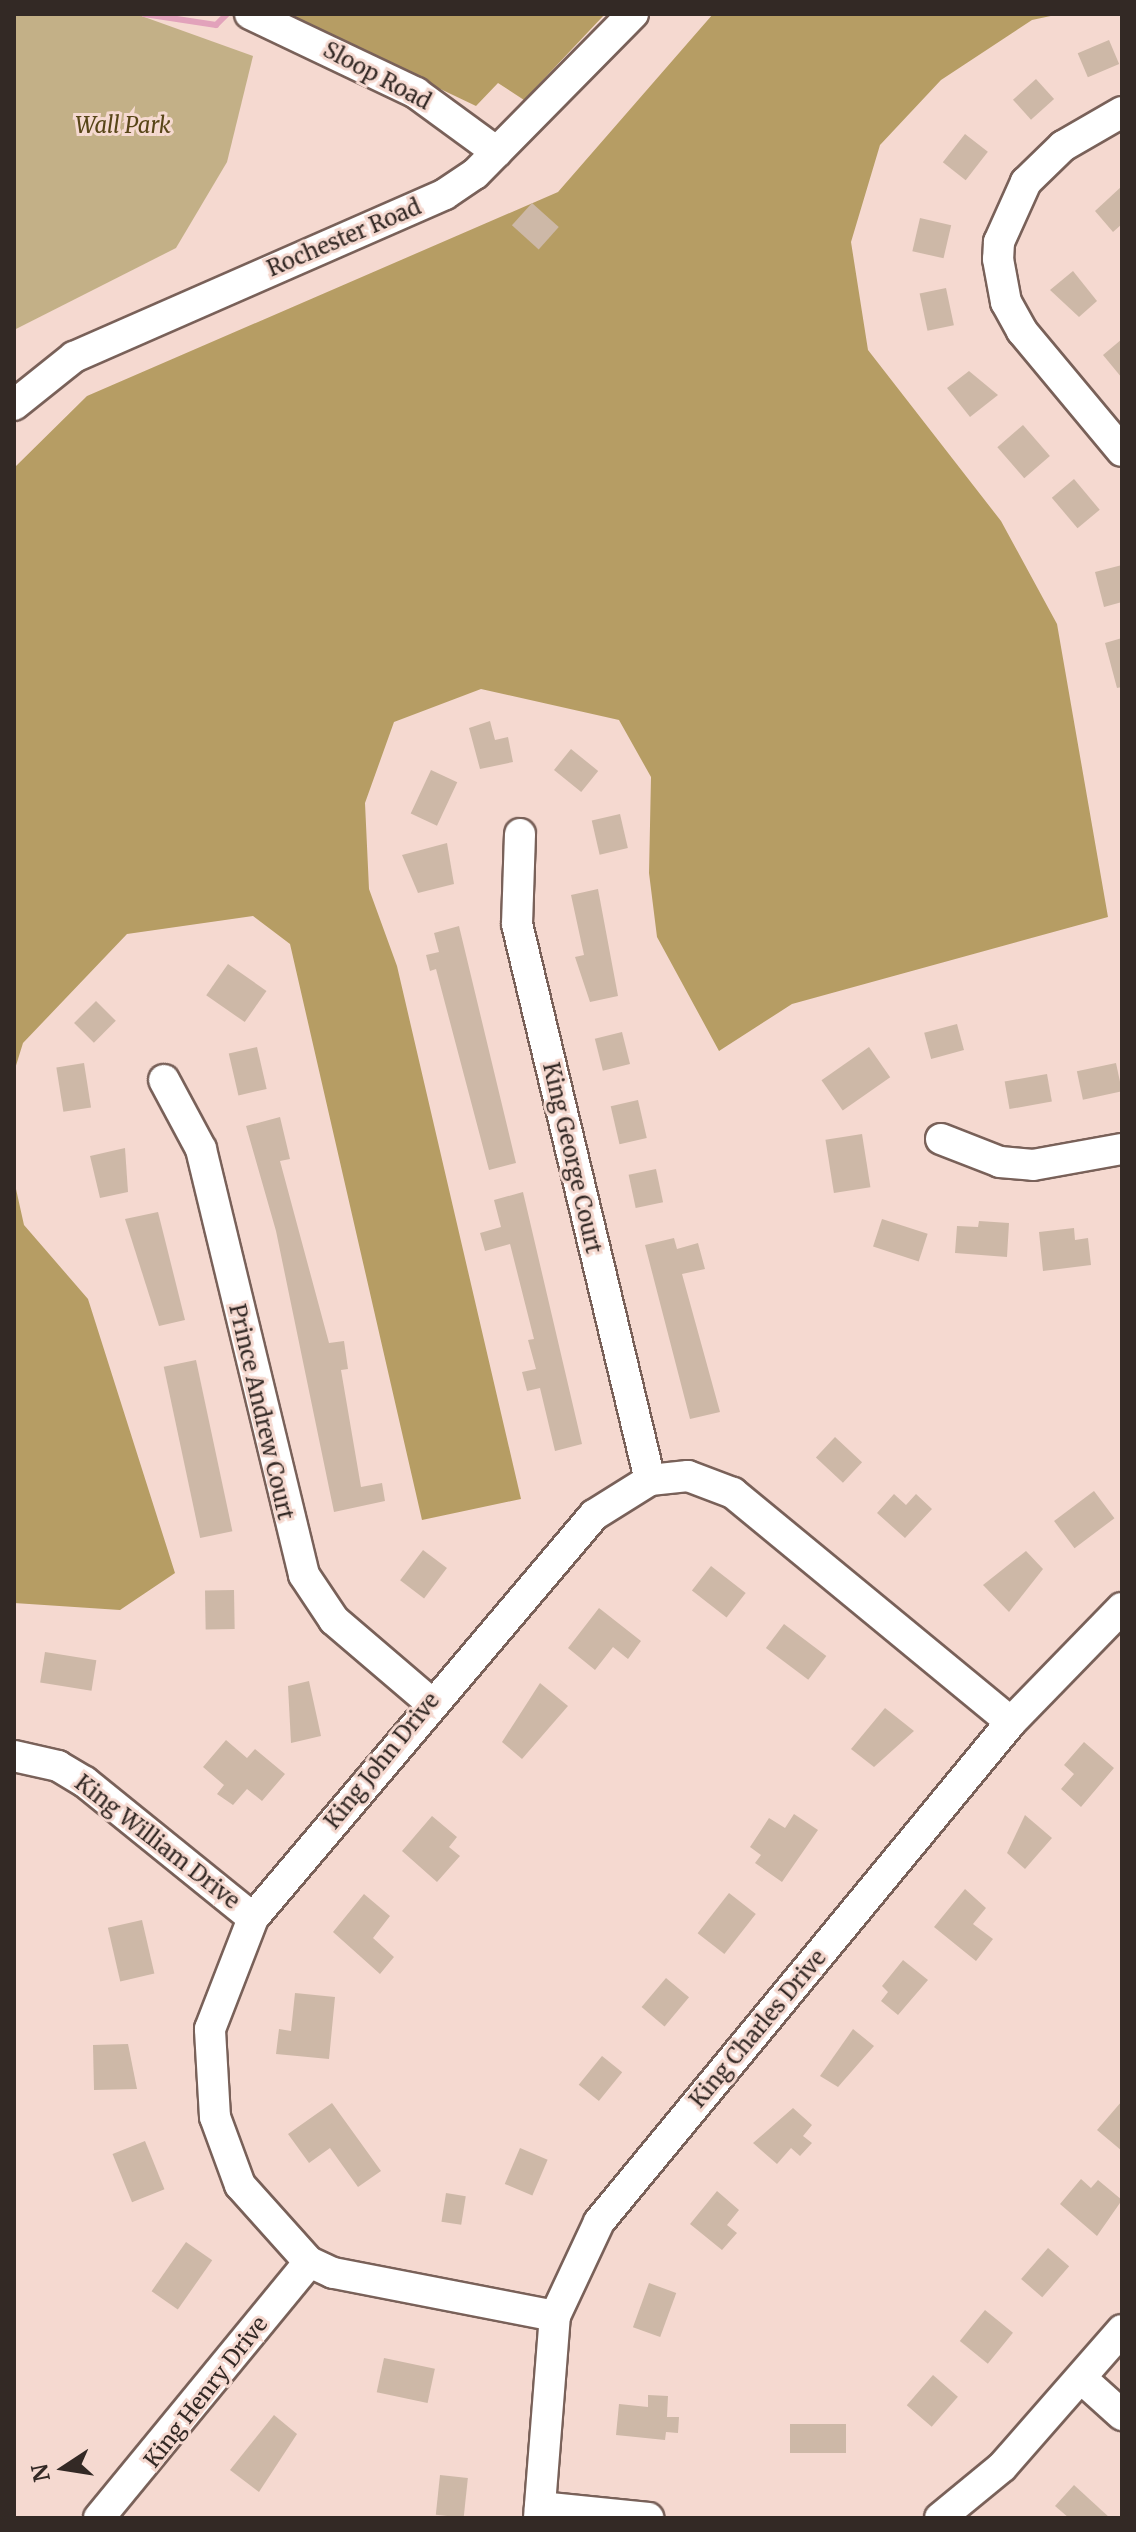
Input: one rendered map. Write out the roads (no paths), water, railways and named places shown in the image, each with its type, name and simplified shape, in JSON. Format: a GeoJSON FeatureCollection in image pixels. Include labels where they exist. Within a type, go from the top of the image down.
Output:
{"type":"FeatureCollection","features":[{"type":"Feature","properties":{"kind":"street","name":"Sloop Road"},"geometry":{"type":"LineString","coordinates":[[250,14],[416,93],[497,152]]}},
{"type":"Feature","properties":{"kind":"street","name":"Rochester Road"},"geometry":{"type":"LineString","coordinates":[[14,405],[74,357],[410,211],[475,174],[633,14]]}},
{"type":"Feature","properties":{"kind":"street"},"geometry":{"type":"LineString","coordinates":[[1122,112],[1063,146],[1026,182],[998,251],[1003,292],[1022,331],[1122,451]]}},
{"type":"Feature","properties":{"kind":"street","name":"King George Court"},"geometry":{"type":"LineString","coordinates":[[520,834],[517,924],[650,1480]]}},
{"type":"Feature","properties":{"kind":"street","name":"Prince Andrew Court"},"geometry":{"type":"LineString","coordinates":[[164,1080],[201,1149],[292,1547],[334,1620],[430,1702]]}},
{"type":"Feature","properties":{"kind":"street"},"geometry":{"type":"LineString","coordinates":[[941,1139],[1000,1162],[1033,1165],[1122,1149]]}},
{"type":"Feature","properties":{"kind":"street","name":"King John Drive"},"geometry":{"type":"LineString","coordinates":[[555,2316],[359,2281],[309,2262],[240,2185],[215,2117],[214,2010],[253,1918],[430,1702],[594,1515],[650,1480],[688,1476],[733,1493],[1011,1722]]}},
{"type":"Feature","properties":{"kind":"street","name":"King Charles Drive"},"geometry":{"type":"LineString","coordinates":[[540,2512],[555,2316],[599,2222],[1011,1722],[1122,1608]]}},
{"type":"Feature","properties":{"kind":"street","name":"King William Drive"},"geometry":{"type":"LineString","coordinates":[[14,1756],[48,1762],[85,1782],[253,1918]]}},
{"type":"Feature","properties":{"kind":"street","name":"King Henry Drive"},"geometry":{"type":"LineString","coordinates":[[99,2518],[309,2262]]}},
{"type":"Feature","properties":{"kind":"street"},"geometry":{"type":"LineString","coordinates":[[940,2518],[977,2493],[1082,2379],[1122,2330]]}},
{"type":"Feature","properties":{"kind":"street"},"geometry":{"type":"LineString","coordinates":[[1082,2379],[1122,2415]]}},
{"type":"Feature","properties":{"kind":"street"},"geometry":{"type":"LineString","coordinates":[[540,2512],[648,2518]]}},
{"type":"Feature","properties":{"kind":"waterway"},"geometry":{"type":"LineString","coordinates":[[144,14],[216,25],[227,14]]}},
{"type":"Feature","properties":{"kind":"park label","name":"Wall Park"},"geometry":{"type":"Point","coordinates":[123,126]}}]}
